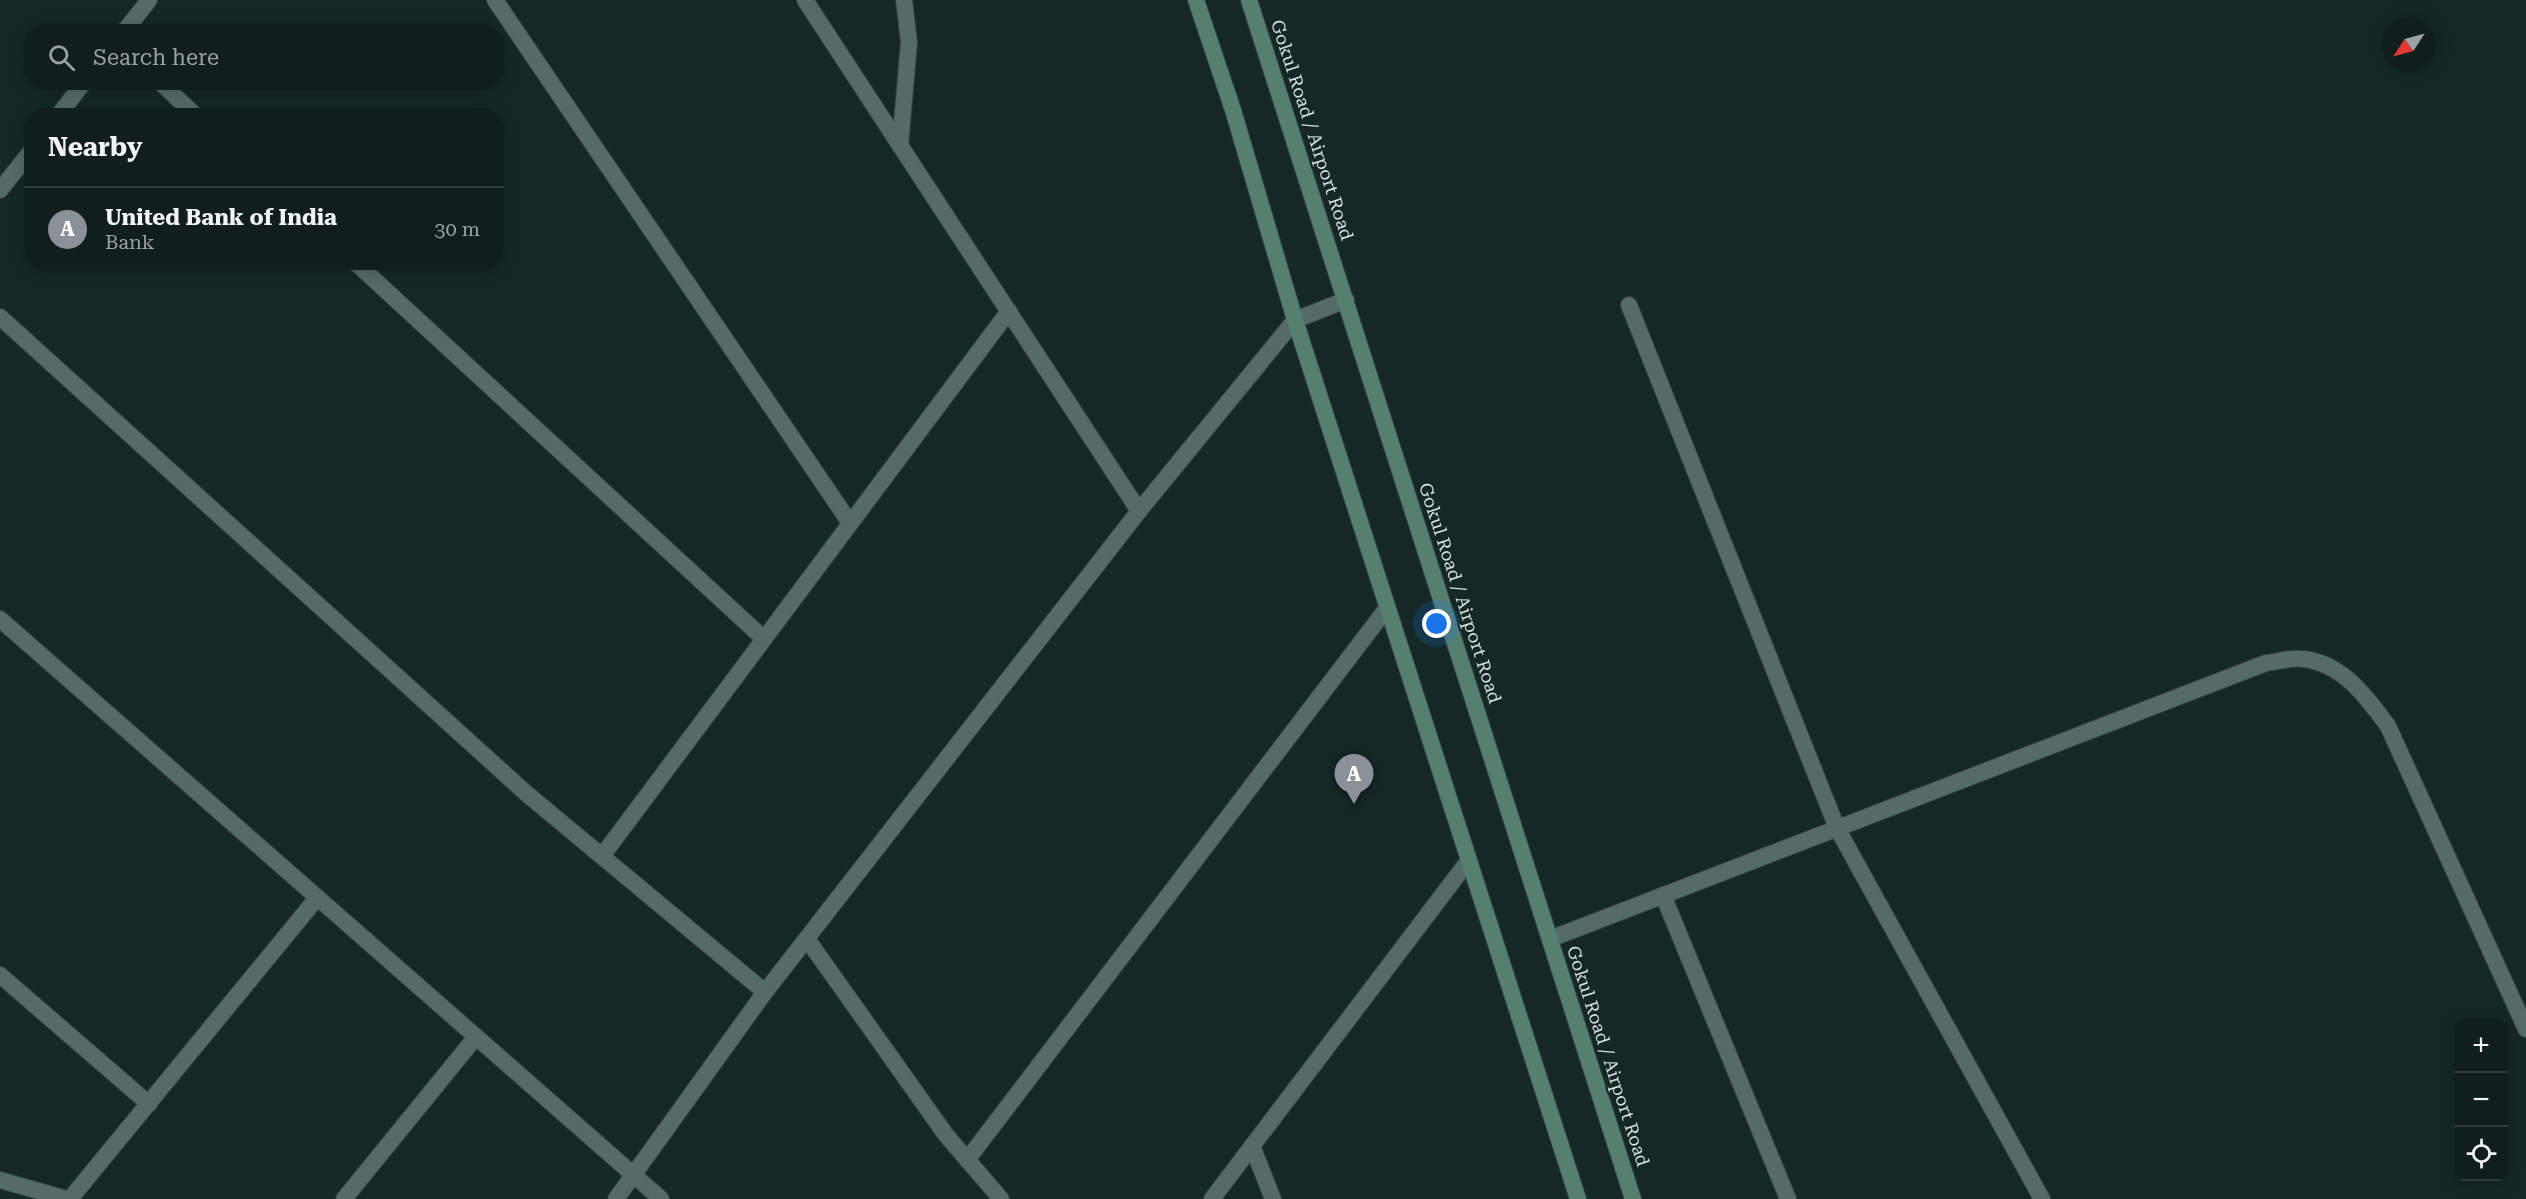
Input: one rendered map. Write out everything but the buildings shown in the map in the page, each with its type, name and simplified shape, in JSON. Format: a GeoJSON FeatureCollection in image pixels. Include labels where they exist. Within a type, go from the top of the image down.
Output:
{"type":"FeatureCollection","features":[{"type":"Feature","properties":{"kind":"main road"},"geometry":{"type":"LineString","coordinates":[[1196,0],[1233,110],[1295,320],[1578,1199]]}},
{"type":"Feature","properties":{"kind":"main road","name":"Gokul Road / Airport Road"},"geometry":{"type":"LineString","coordinates":[[1249,0],[1633,1199]]}},
{"type":"Feature","properties":{"kind":"street"},"geometry":{"type":"LineString","coordinates":[[130,24],[149,0]]}},
{"type":"Feature","properties":{"kind":"street"},"geometry":{"type":"LineString","coordinates":[[495,0],[850,523]]}},
{"type":"Feature","properties":{"kind":"street"},"geometry":{"type":"LineString","coordinates":[[805,0],[1139,511]]}},
{"type":"Feature","properties":{"kind":"street"},"geometry":{"type":"LineString","coordinates":[[900,146],[909,42],[904,0]]}},
{"type":"Feature","properties":{"kind":"street"},"geometry":{"type":"LineString","coordinates":[[64,108],[78,90]]}},
{"type":"Feature","properties":{"kind":"street"},"geometry":{"type":"LineString","coordinates":[[168,90],[188,108]]}},
{"type":"Feature","properties":{"kind":"street"},"geometry":{"type":"LineString","coordinates":[[0,190],[24,160]]}},
{"type":"Feature","properties":{"kind":"street"},"geometry":{"type":"LineString","coordinates":[[365,270],[764,639]]}},
{"type":"Feature","properties":{"kind":"street"},"geometry":{"type":"LineString","coordinates":[[616,1199],[765,992],[1139,511],[1295,320],[1346,300]]}},
{"type":"Feature","properties":{"kind":"street"},"geometry":{"type":"LineString","coordinates":[[1629,305],[1837,828],[2042,1199]]}},
{"type":"Feature","properties":{"kind":"street"},"geometry":{"type":"LineString","coordinates":[[602,856],[1009,311]]}},
{"type":"Feature","properties":{"kind":"street"},"geometry":{"type":"LineString","coordinates":[[0,317],[526,794],[765,992]]}},
{"type":"Feature","properties":{"kind":"street"},"geometry":{"type":"LineString","coordinates":[[967,1160],[1387,608]]}},
{"type":"Feature","properties":{"kind":"street"},"geometry":{"type":"LineString","coordinates":[[0,619],[661,1199]]}},
{"type":"Feature","properties":{"kind":"street"},"geometry":{"type":"LineString","coordinates":[[1550,939],[2266,663],[2302,658],[2333,667],[2364,693],[2388,726],[2526,1029]]}},
{"type":"Feature","properties":{"kind":"street"},"geometry":{"type":"LineString","coordinates":[[1212,1199],[1469,860]]}},
{"type":"Feature","properties":{"kind":"street"},"geometry":{"type":"LineString","coordinates":[[1663,895],[1788,1199]]}},
{"type":"Feature","properties":{"kind":"street"},"geometry":{"type":"LineString","coordinates":[[0,1180],[68,1199],[149,1104],[317,898]]}},
{"type":"Feature","properties":{"kind":"street"},"geometry":{"type":"LineString","coordinates":[[807,939],[967,1160],[1001,1199]]}},
{"type":"Feature","properties":{"kind":"street"},"geometry":{"type":"LineString","coordinates":[[0,975],[149,1104]]}},
{"type":"Feature","properties":{"kind":"street"},"geometry":{"type":"LineString","coordinates":[[344,1199],[475,1038]]}},
{"type":"Feature","properties":{"kind":"street"},"geometry":{"type":"LineString","coordinates":[[1252,1146],[1273,1199]]}},
{"type":"Feature","properties":{"kind":"place","name":"United Bank of India"},"geometry":{"type":"Point","coordinates":[1354,804]}}]}
